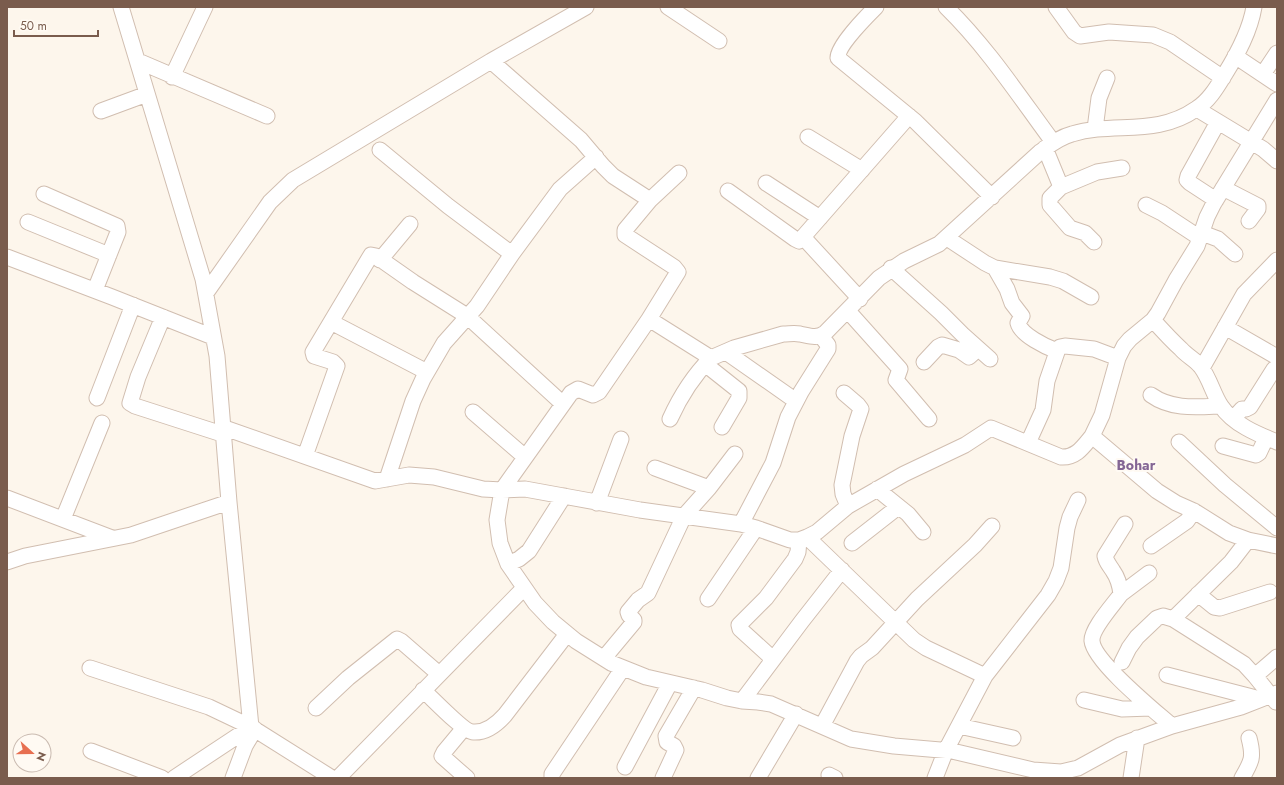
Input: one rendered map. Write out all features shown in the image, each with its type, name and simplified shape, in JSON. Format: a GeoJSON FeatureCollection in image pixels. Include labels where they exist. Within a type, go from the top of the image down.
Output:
{"type":"FeatureCollection","features":[{"type":"Feature","properties":{"kind":"street"},"geometry":{"type":"LineString","coordinates":[[122,7],[204,279],[217,356],[228,502],[253,728],[233,778]]}},
{"type":"Feature","properties":{"kind":"street"},"geometry":{"type":"LineString","coordinates":[[172,77],[205,7]]}},
{"type":"Feature","properties":{"kind":"street"},"geometry":{"type":"LineString","coordinates":[[206,292],[270,202],[293,180],[491,61],[586,7]]}},
{"type":"Feature","properties":{"kind":"street"},"geometry":{"type":"LineString","coordinates":[[668,7],[718,41]]}},
{"type":"Feature","properties":{"kind":"street"},"geometry":{"type":"LineString","coordinates":[[876,7],[858,25],[839,51],[838,58],[909,116],[992,197]]}},
{"type":"Feature","properties":{"kind":"street"},"geometry":{"type":"LineString","coordinates":[[946,7],[992,58],[1049,145],[1061,187]]}},
{"type":"Feature","properties":{"kind":"street"},"geometry":{"type":"LineString","coordinates":[[1056,7],[1074,32],[1080,36],[1109,32],[1154,35],[1170,42],[1223,78]]}},
{"type":"Feature","properties":{"kind":"street"},"geometry":{"type":"LineString","coordinates":[[670,419],[679,400],[708,361],[726,352],[783,334],[800,334],[812,338],[821,336],[860,299],[879,278],[892,268],[939,244],[947,238],[1049,145],[1071,134],[1095,129],[1149,127],[1164,124],[1197,109],[1213,94],[1223,78],[1245,38],[1254,7]]}},
{"type":"Feature","properties":{"kind":"street"},"geometry":{"type":"LineString","coordinates":[[1263,74],[1277,53]]}},
{"type":"Feature","properties":{"kind":"street"},"geometry":{"type":"LineString","coordinates":[[1235,56],[1277,84]]}},
{"type":"Feature","properties":{"kind":"street"},"geometry":{"type":"LineString","coordinates":[[138,61],[172,77],[267,116]]}},
{"type":"Feature","properties":{"kind":"street"},"geometry":{"type":"LineString","coordinates":[[491,61],[582,140],[613,176],[650,200]]}},
{"type":"Feature","properties":{"kind":"street"},"geometry":{"type":"LineString","coordinates":[[1095,129],[1099,98],[1107,78]]}},
{"type":"Feature","properties":{"kind":"street"},"geometry":{"type":"LineString","coordinates":[[101,111],[148,94]]}},
{"type":"Feature","properties":{"kind":"street"},"geometry":{"type":"LineString","coordinates":[[163,317],[138,377],[130,403],[135,406],[305,456],[375,481],[409,475],[434,477],[483,489],[525,489],[640,510],[741,524],[790,540],[803,539],[818,532],[848,506],[904,474],[965,445],[991,428],[1061,457],[1068,458],[1080,450],[1092,436],[1102,415],[1118,358],[1124,346],[1130,339],[1153,320],[1197,246],[1207,217],[1219,194],[1252,143],[1277,100]]}},
{"type":"Feature","properties":{"kind":"street"},"geometry":{"type":"LineString","coordinates":[[1197,109],[1262,149],[1277,161]]}},
{"type":"Feature","properties":{"kind":"street"},"geometry":{"type":"LineString","coordinates":[[728,191],[799,241],[909,116]]}},
{"type":"Feature","properties":{"kind":"street"},"geometry":{"type":"LineString","coordinates":[[1218,122],[1187,180],[1190,183],[1219,194],[1258,206],[1258,209],[1249,221]]}},
{"type":"Feature","properties":{"kind":"street"},"geometry":{"type":"LineString","coordinates":[[808,137],[862,170]]}},
{"type":"Feature","properties":{"kind":"street"},"geometry":{"type":"LineString","coordinates":[[380,150],[448,206],[512,254]]}},
{"type":"Feature","properties":{"kind":"street"},"geometry":{"type":"LineString","coordinates":[[387,479],[414,401],[427,372],[444,343],[483,297],[512,254],[560,189],[596,157]]}},
{"type":"Feature","properties":{"kind":"street"},"geometry":{"type":"LineString","coordinates":[[1094,242],[1085,233],[1070,228],[1050,205],[1050,198],[1061,187],[1097,172],[1122,168]]}},
{"type":"Feature","properties":{"kind":"street"},"geometry":{"type":"LineString","coordinates":[[679,173],[650,200],[625,230],[625,235],[674,267],[678,272],[649,319],[600,392],[593,395],[578,389],[575,390],[563,404],[502,490],[497,520],[500,543],[508,564],[535,603],[553,622],[576,641],[604,658],[623,668],[646,677],[742,701],[771,704],[851,739],[894,746],[946,750],[1033,770],[1045,775],[1078,768],[1120,745],[1172,726],[1271,698]]}},
{"type":"Feature","properties":{"kind":"street"},"geometry":{"type":"LineString","coordinates":[[766,183],[820,218]]}},
{"type":"Feature","properties":{"kind":"street"},"geometry":{"type":"LineString","coordinates":[[44,194],[118,226],[118,232],[95,290]]}},
{"type":"Feature","properties":{"kind":"street"},"geometry":{"type":"LineString","coordinates":[[1146,206],[1162,213],[1201,236],[1218,239],[1235,254]]}},
{"type":"Feature","properties":{"kind":"street"},"geometry":{"type":"LineString","coordinates":[[28,222],[108,255]]}},
{"type":"Feature","properties":{"kind":"street"},"geometry":{"type":"LineString","coordinates":[[380,260],[410,224]]}},
{"type":"Feature","properties":{"kind":"street"},"geometry":{"type":"LineString","coordinates":[[803,238],[860,299]]}},
{"type":"Feature","properties":{"kind":"street"},"geometry":{"type":"LineString","coordinates":[[947,238],[995,268],[1050,277],[1063,281],[1091,297]]}},
{"type":"Feature","properties":{"kind":"street"},"geometry":{"type":"LineString","coordinates":[[305,456],[336,368],[336,364],[316,357],[313,354],[369,258],[373,255],[467,316],[563,404]]}},
{"type":"Feature","properties":{"kind":"street"},"geometry":{"type":"LineString","coordinates":[[7,257],[214,337]]}},
{"type":"Feature","properties":{"kind":"street"},"geometry":{"type":"LineString","coordinates":[[1202,368],[1244,294],[1277,260]]}},
{"type":"Feature","properties":{"kind":"street"},"geometry":{"type":"LineString","coordinates":[[892,268],[938,309],[990,359]]}},
{"type":"Feature","properties":{"kind":"street"},"geometry":{"type":"LineString","coordinates":[[995,268],[1007,289],[1012,303],[1022,316],[1018,325],[1034,340],[1057,351]]}},
{"type":"Feature","properties":{"kind":"street"},"geometry":{"type":"LineString","coordinates":[[97,398],[133,305]]}},
{"type":"Feature","properties":{"kind":"street"},"geometry":{"type":"LineString","coordinates":[[848,311],[900,369],[896,380],[929,419]]}},
{"type":"Feature","properties":{"kind":"street"},"geometry":{"type":"LineString","coordinates":[[649,319],[708,361],[739,391],[739,398],[722,427]]}},
{"type":"Feature","properties":{"kind":"street"},"geometry":{"type":"LineString","coordinates":[[1153,320],[1202,368],[1220,406],[1233,419],[1253,432],[1272,440],[1258,454],[1224,446]]}},
{"type":"Feature","properties":{"kind":"street"},"geometry":{"type":"LineString","coordinates":[[331,322],[427,372]]}},
{"type":"Feature","properties":{"kind":"street"},"geometry":{"type":"LineString","coordinates":[[1225,326],[1275,363],[1250,407],[1242,409],[1233,419]]}},
{"type":"Feature","properties":{"kind":"street"},"geometry":{"type":"LineString","coordinates":[[741,524],[773,463],[788,417],[829,347],[821,336]]}},
{"type":"Feature","properties":{"kind":"street"},"geometry":{"type":"LineString","coordinates":[[924,362],[938,347],[942,345],[959,350],[970,357],[978,349]]}},
{"type":"Feature","properties":{"kind":"street"},"geometry":{"type":"LineString","coordinates":[[1028,443],[1043,410],[1047,381],[1057,351],[1060,347],[1094,349],[1118,358]]}},
{"type":"Feature","properties":{"kind":"street"},"geometry":{"type":"LineString","coordinates":[[726,352],[796,401]]}},
{"type":"Feature","properties":{"kind":"street"},"geometry":{"type":"LineString","coordinates":[[844,393],[858,405],[860,409],[852,436],[842,486],[843,494],[848,506]]}},
{"type":"Feature","properties":{"kind":"street"},"geometry":{"type":"LineString","coordinates":[[1151,395],[1172,405],[1220,406]]}},
{"type":"Feature","properties":{"kind":"street"},"geometry":{"type":"LineString","coordinates":[[473,412],[525,457]]}},
{"type":"Feature","properties":{"kind":"street"},"geometry":{"type":"LineString","coordinates":[[63,519],[102,423]]}},
{"type":"Feature","properties":{"kind":"street"},"geometry":{"type":"LineString","coordinates":[[1092,436],[1157,491],[1176,503],[1194,511],[1230,533],[1248,540],[1277,546]]}},
{"type":"Feature","properties":{"kind":"street"},"geometry":{"type":"LineString","coordinates":[[598,503],[621,439]]}},
{"type":"Feature","properties":{"kind":"street"},"geometry":{"type":"LineString","coordinates":[[1179,442],[1224,485],[1277,528]]}},
{"type":"Feature","properties":{"kind":"street"},"geometry":{"type":"LineString","coordinates":[[604,658],[634,622],[628,612],[638,600],[648,593],[684,516],[709,488],[735,454]]}},
{"type":"Feature","properties":{"kind":"street"},"geometry":{"type":"LineString","coordinates":[[655,468],[709,488]]}},
{"type":"Feature","properties":{"kind":"street"},"geometry":{"type":"LineString","coordinates":[[877,489],[914,520],[923,532]]}},
{"type":"Feature","properties":{"kind":"street"},"geometry":{"type":"LineString","coordinates":[[508,564],[519,559],[529,551],[564,496]]}},
{"type":"Feature","properties":{"kind":"street"},"geometry":{"type":"LineString","coordinates":[[7,498],[112,538]]}},
{"type":"Feature","properties":{"kind":"street"},"geometry":{"type":"LineString","coordinates":[[935,778],[946,750],[985,676],[1048,595],[1056,581],[1061,568],[1070,517],[1078,500]]}},
{"type":"Feature","properties":{"kind":"street"},"geometry":{"type":"LineString","coordinates":[[7,562],[26,556],[131,535],[228,502]]}},
{"type":"Feature","properties":{"kind":"street"},"geometry":{"type":"LineString","coordinates":[[852,543],[898,506]]}},
{"type":"Feature","properties":{"kind":"street"},"geometry":{"type":"LineString","coordinates":[[1151,546],[1187,521],[1194,511]]}},
{"type":"Feature","properties":{"kind":"street"},"geometry":{"type":"LineString","coordinates":[[1121,594],[1119,583],[1114,571],[1106,561],[1105,556],[1126,524]]}},
{"type":"Feature","properties":{"kind":"street"},"geometry":{"type":"LineString","coordinates":[[822,726],[861,656],[872,648],[917,599],[975,545],[992,526]]}},
{"type":"Feature","properties":{"kind":"street"},"geometry":{"type":"LineString","coordinates":[[708,599],[756,528]]}},
{"type":"Feature","properties":{"kind":"street"},"geometry":{"type":"LineString","coordinates":[[803,539],[842,570],[914,640],[926,648],[985,676]]}},
{"type":"Feature","properties":{"kind":"street"},"geometry":{"type":"LineString","coordinates":[[773,659],[739,627],[741,622],[766,598],[795,559],[803,539]]}},
{"type":"Feature","properties":{"kind":"street"},"geometry":{"type":"LineString","coordinates":[[1173,619],[1230,562],[1248,540]]}},
{"type":"Feature","properties":{"kind":"street"},"geometry":{"type":"LineString","coordinates":[[742,701],[842,570]]}},
{"type":"Feature","properties":{"kind":"street"},"geometry":{"type":"LineString","coordinates":[[1149,573],[1121,594],[1094,631],[1092,641],[1096,652],[1125,685],[1172,726]]}},
{"type":"Feature","properties":{"kind":"street"},"geometry":{"type":"LineString","coordinates":[[338,778],[524,588]]}},
{"type":"Feature","properties":{"kind":"street"},"geometry":{"type":"LineString","coordinates":[[1198,594],[1214,607],[1220,608],[1270,592]]}},
{"type":"Feature","properties":{"kind":"street"},"geometry":{"type":"LineString","coordinates":[[1122,662],[1129,648],[1137,637],[1158,618],[1163,616],[1173,619],[1244,664],[1271,698]]}},
{"type":"Feature","properties":{"kind":"street"},"geometry":{"type":"LineString","coordinates":[[423,690],[464,728],[474,732],[485,730],[499,722],[505,715],[567,634]]}},
{"type":"Feature","properties":{"kind":"street"},"geometry":{"type":"LineString","coordinates":[[316,708],[348,678],[397,639],[401,640],[440,674]]}},
{"type":"Feature","properties":{"kind":"street"},"geometry":{"type":"LineString","coordinates":[[1255,676],[1277,657]]}},
{"type":"Feature","properties":{"kind":"street"},"geometry":{"type":"LineString","coordinates":[[90,668],[209,707],[253,728],[325,776]]}},
{"type":"Feature","properties":{"kind":"street"},"geometry":{"type":"LineString","coordinates":[[552,778],[552,774],[623,668]]}},
{"type":"Feature","properties":{"kind":"street"},"geometry":{"type":"LineString","coordinates":[[1167,675],[1271,698]]}},
{"type":"Feature","properties":{"kind":"street"},"geometry":{"type":"LineString","coordinates":[[625,767],[670,683]]}},
{"type":"Feature","properties":{"kind":"street"},"geometry":{"type":"LineString","coordinates":[[668,776],[676,748],[667,742],[666,736],[694,688]]}},
{"type":"Feature","properties":{"kind":"street"},"geometry":{"type":"LineString","coordinates":[[1084,700],[1122,709],[1151,708]]}},
{"type":"Feature","properties":{"kind":"street"},"geometry":{"type":"LineString","coordinates":[[758,778],[796,714]]}},
{"type":"Feature","properties":{"kind":"street"},"geometry":{"type":"LineString","coordinates":[[959,726],[1013,738]]}},
{"type":"Feature","properties":{"kind":"street"},"geometry":{"type":"LineString","coordinates":[[174,778],[253,728]]}},
{"type":"Feature","properties":{"kind":"street"},"geometry":{"type":"LineString","coordinates":[[464,728],[442,756],[467,778]]}},
{"type":"Feature","properties":{"kind":"street"},"geometry":{"type":"LineString","coordinates":[[1131,778],[1137,738]]}},
{"type":"Feature","properties":{"kind":"street"},"geometry":{"type":"LineString","coordinates":[[1242,778],[1252,759],[1249,738]]}},
{"type":"Feature","properties":{"kind":"street"},"geometry":{"type":"LineString","coordinates":[[91,751],[162,778]]}},
{"type":"Feature","properties":{"kind":"district","name":"Bohar"},"geometry":{"type":"Point","coordinates":[1136,465]}}]}
